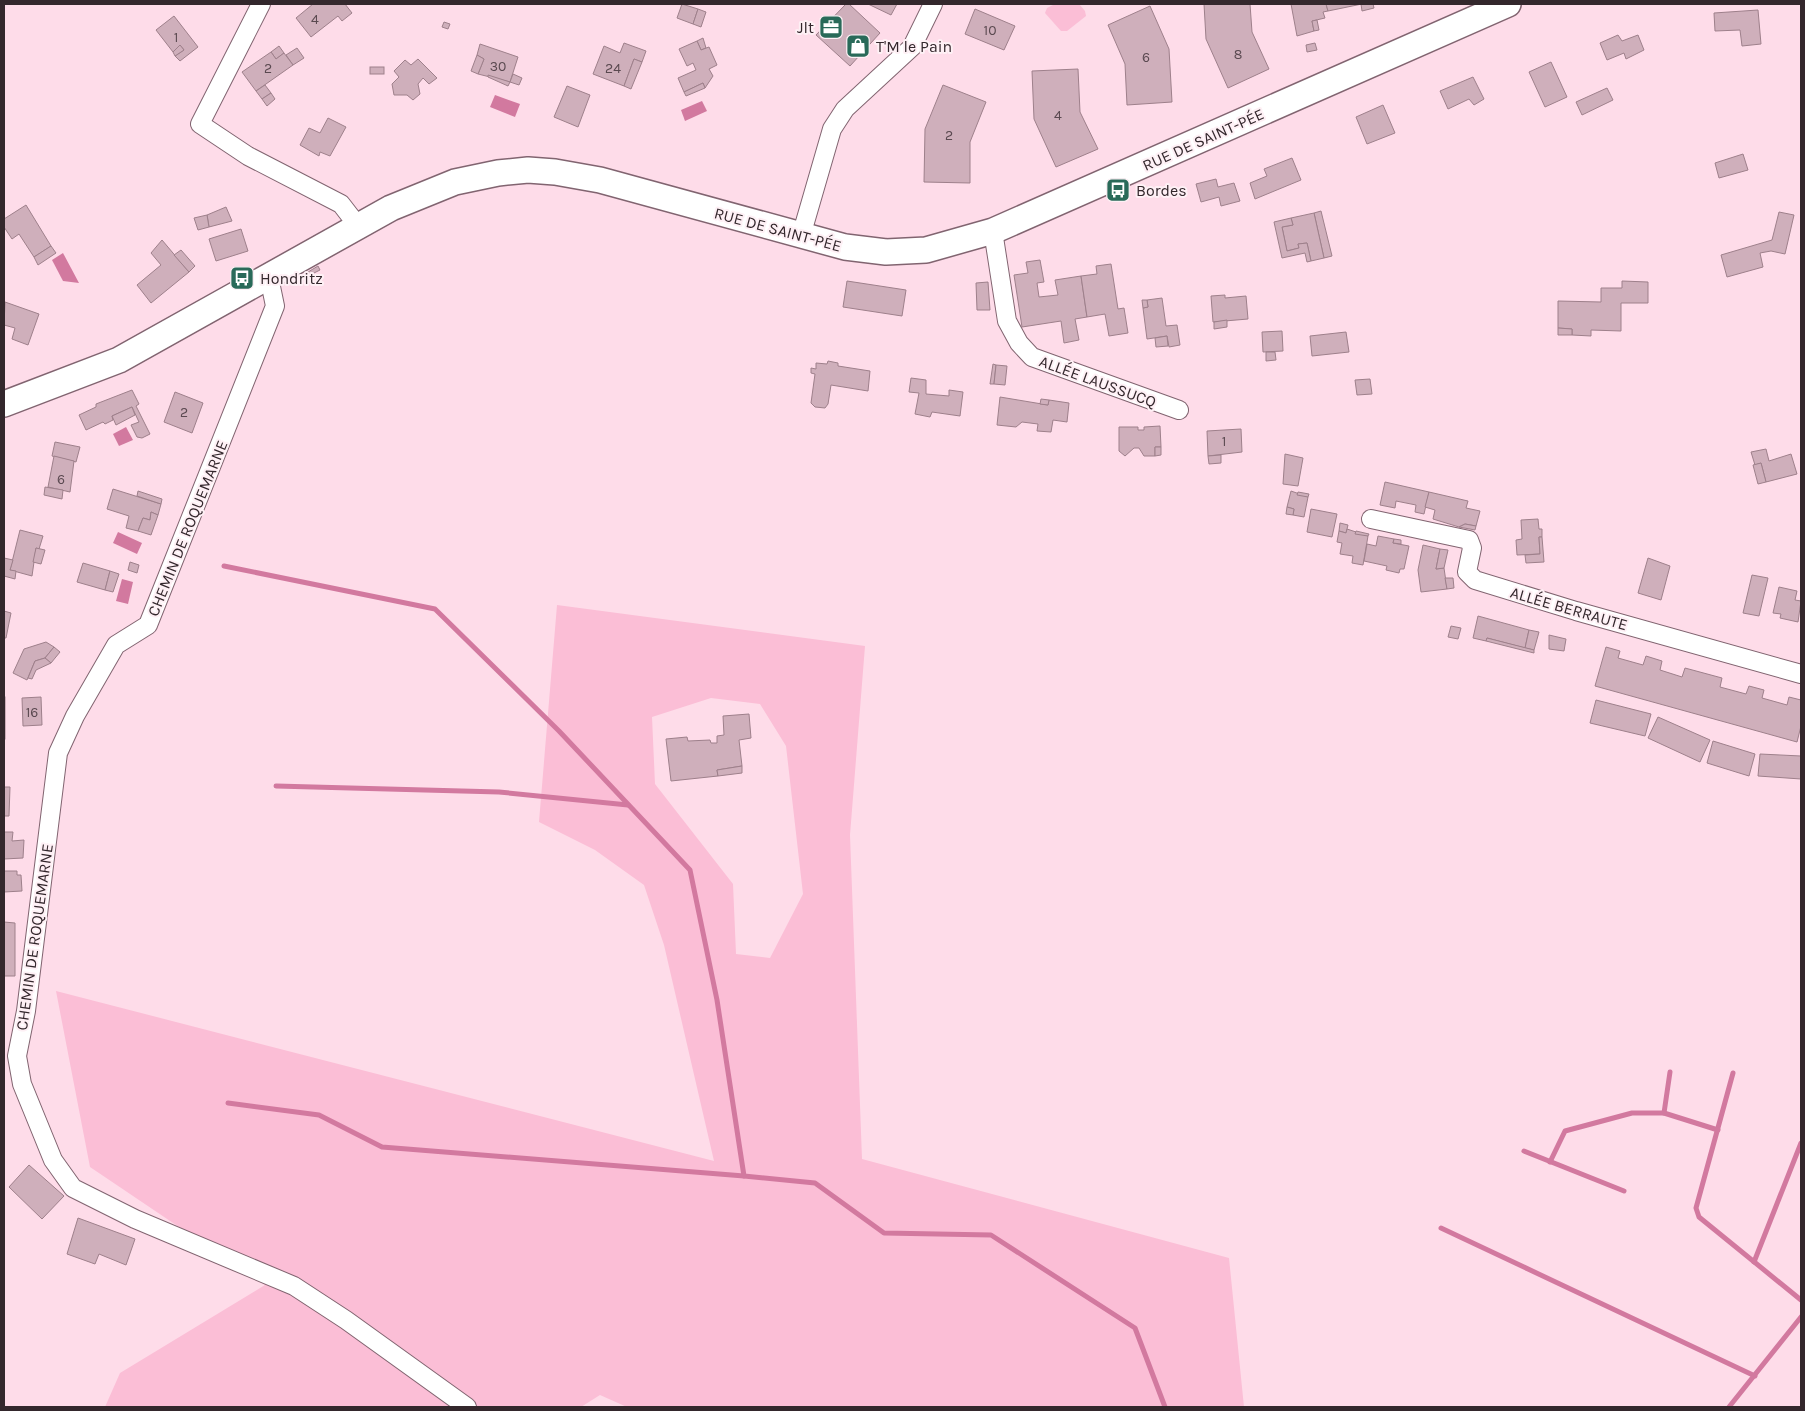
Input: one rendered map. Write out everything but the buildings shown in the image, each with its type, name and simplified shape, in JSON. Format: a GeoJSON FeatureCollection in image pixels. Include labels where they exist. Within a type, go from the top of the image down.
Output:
{"type":"FeatureCollection","features":[{"type":"Feature","properties":{"kind":"main road","name":"RUE DE SAINT-PÉE"},"geometry":{"type":"LineString","coordinates":[[4,404],[80,377],[119,360],[358,226],[398,205],[455,182],[498,173],[528,170],[556,172],[600,180],[834,246],[886,252],[926,250],[994,231],[1508,4]]}},
{"type":"Feature","properties":{"kind":"street"},"geometry":{"type":"LineString","coordinates":[[261,4],[200,124],[248,156],[342,204],[358,226]]}},
{"type":"Feature","properties":{"kind":"street"},"geometry":{"type":"LineString","coordinates":[[801,236],[832,129],[845,110],[912,47],[933,4]]}},
{"type":"Feature","properties":{"kind":"street","name":"ALLÉE LAUSSUCQ"},"geometry":{"type":"LineString","coordinates":[[994,231],[1008,321],[1018,343],[1032,357],[1179,410]]}},
{"type":"Feature","properties":{"kind":"street","name":"CHEMIN DE ROQUEMARNE"},"geometry":{"type":"LineString","coordinates":[[269,277],[275,306],[148,625],[116,645],[75,716],[58,753],[26,1011],[17,1056],[22,1084],[54,1160],[74,1188],[135,1219],[294,1286],[346,1320],[467,1407]]}},
{"type":"Feature","properties":{"kind":"street","name":"ALLÉE BERRAUTE"},"geometry":{"type":"LineString","coordinates":[[1371,520],[1469,540],[1472,548],[1467,572],[1475,580],[1576,611],[1801,674]]}},
{"type":"Feature","properties":{"kind":"shaded area"},"geometry":{"type":"Polygon","coordinates":[[[1055,4],[1079,4],[1085,11],[1086,16],[1067,31],[1061,31],[1045,13],[1047,8],[1055,4]]]}},
{"type":"Feature","properties":{"kind":"shaded area"},"geometry":{"type":"Polygon","coordinates":[[[495,95],[520,104],[515,117],[490,107],[495,95]]]}},
{"type":"Feature","properties":{"kind":"shaded area"},"geometry":{"type":"Polygon","coordinates":[[[702,101],[707,111],[685,121],[681,110],[702,101]]]}},
{"type":"Feature","properties":{"kind":"shaded area"},"geometry":{"type":"Polygon","coordinates":[[[63,253],[79,283],[63,281],[52,260],[63,253]]]}},
{"type":"Feature","properties":{"kind":"shaded area"},"geometry":{"type":"Polygon","coordinates":[[[126,427],[133,440],[119,446],[113,434],[126,427]]]}},
{"type":"Feature","properties":{"kind":"shaded area"},"geometry":{"type":"Polygon","coordinates":[[[118,532],[142,543],[137,554],[113,543],[118,532]]]}},
{"type":"Feature","properties":{"kind":"shaded area"},"geometry":{"type":"Polygon","coordinates":[[[122,579],[133,582],[128,604],[116,601],[122,579]]]}},
{"type":"Feature","properties":{"kind":"shaded area"},"geometry":{"type":"Polygon","coordinates":[[[557,605],[865,646],[850,835],[862,1159],[1229,1258],[1244,1407],[627,1407],[600,1395],[581,1407],[105,1407],[120,1373],[265,1285],[90,1167],[56,991],[714,1161],[664,945],[644,885],[595,850],[539,822],[557,605]],[[711,698],[652,717],[655,784],[733,884],[736,954],[770,958],[803,894],[786,746],[760,704],[711,698]]]}},
{"type":"Feature","properties":{"kind":"waterway"},"geometry":{"type":"LineString","coordinates":[[224,566],[435,609],[559,731],[690,870],[717,1000],[744,1176],[815,1183],[884,1233],[991,1235],[1135,1328],[1165,1407]]}},
{"type":"Feature","properties":{"kind":"waterway"},"geometry":{"type":"LineString","coordinates":[[276,786],[499,792],[628,805]]}},
{"type":"Feature","properties":{"kind":"waterway"},"geometry":{"type":"LineString","coordinates":[[1664,1113],[1670,1072]]}},
{"type":"Feature","properties":{"kind":"waterway"},"geometry":{"type":"LineString","coordinates":[[1733,1073],[1696,1208],[1699,1217],[1801,1300]]}},
{"type":"Feature","properties":{"kind":"waterway"},"geometry":{"type":"LineString","coordinates":[[228,1103],[319,1115],[382,1147],[744,1176]]}},
{"type":"Feature","properties":{"kind":"waterway"},"geometry":{"type":"LineString","coordinates":[[1550,1162],[1565,1131],[1632,1113],[1664,1113],[1718,1130]]}},
{"type":"Feature","properties":{"kind":"waterway"},"geometry":{"type":"LineString","coordinates":[[1754,1262],[1801,1143]]}},
{"type":"Feature","properties":{"kind":"waterway"},"geometry":{"type":"LineString","coordinates":[[1524,1151],[1624,1191]]}},
{"type":"Feature","properties":{"kind":"waterway"},"geometry":{"type":"LineString","coordinates":[[1441,1228],[1755,1376]]}},
{"type":"Feature","properties":{"kind":"waterway"},"geometry":{"type":"LineString","coordinates":[[1729,1407],[1801,1317]]}},
{"type":"Feature","properties":{"kind":"place","name":"Jlt"},"geometry":{"type":"Point","coordinates":[831,27]}},
{"type":"Feature","properties":{"kind":"place","name":"T'M le Pain"},"geometry":{"type":"Point","coordinates":[858,46]}},
{"type":"Feature","properties":{"kind":"place","name":"Bordes"},"geometry":{"type":"Point","coordinates":[1118,190]}},
{"type":"Feature","properties":{"kind":"place","name":"Hondritz"},"geometry":{"type":"Point","coordinates":[242,278]}}]}
